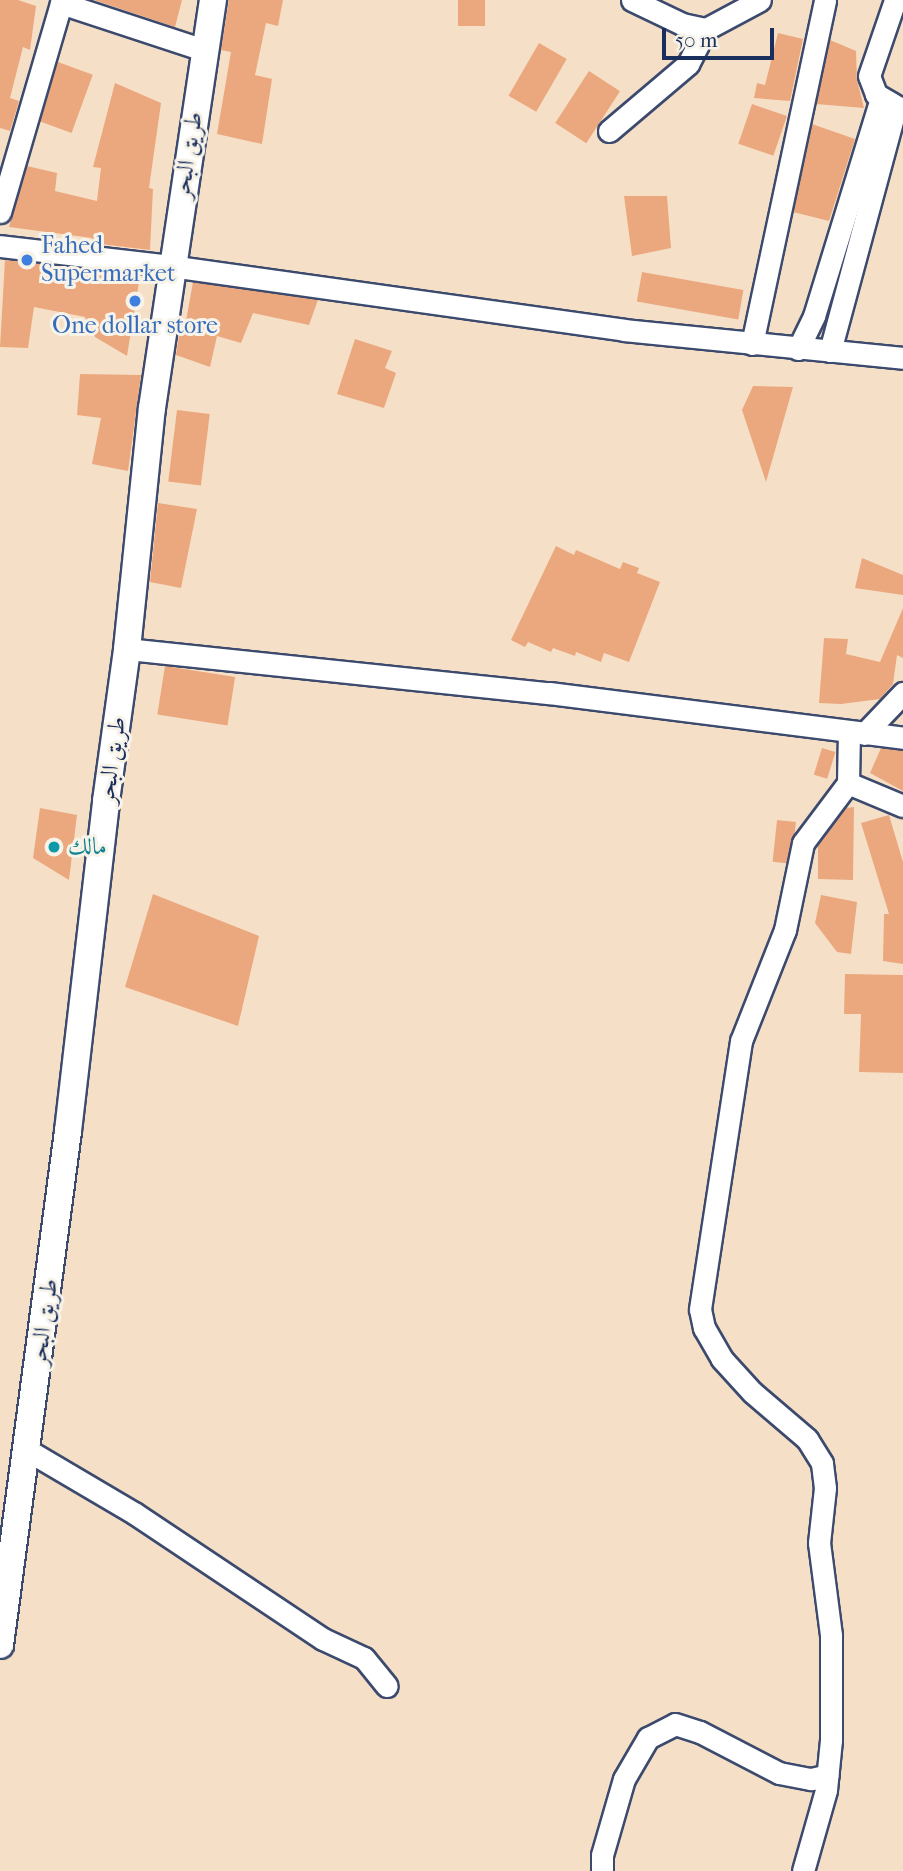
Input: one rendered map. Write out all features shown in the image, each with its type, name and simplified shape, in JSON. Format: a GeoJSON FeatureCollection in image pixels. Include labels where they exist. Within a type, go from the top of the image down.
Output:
{"type":"FeatureCollection","features":[{"type":"Feature","properties":{"kind":"main road","name":"طريق البحر"},"geometry":{"type":"LineString","coordinates":[[0,1645],[27,1450],[127,649],[146,458],[171,266],[213,0]]}},
{"type":"Feature","properties":{"kind":"street"},"geometry":{"type":"LineString","coordinates":[[632,0],[682,24],[700,29],[709,29],[760,0]]}},
{"type":"Feature","properties":{"kind":"street"},"geometry":{"type":"LineString","coordinates":[[752,344],[825,0]]}},
{"type":"Feature","properties":{"kind":"street"},"geometry":{"type":"LineString","coordinates":[[893,105],[871,86],[869,76],[895,0]]}},
{"type":"Feature","properties":{"kind":"street"},"geometry":{"type":"LineString","coordinates":[[0,212],[61,2],[204,50]]}},
{"type":"Feature","properties":{"kind":"street"},"geometry":{"type":"LineString","coordinates":[[610,131],[688,64],[698,44],[700,29]]}},
{"type":"Feature","properties":{"kind":"street"},"geometry":{"type":"LineString","coordinates":[[798,349],[814,316],[893,105]]}},
{"type":"Feature","properties":{"kind":"street"},"geometry":{"type":"LineString","coordinates":[[830,351],[893,105]]}},
{"type":"Feature","properties":{"kind":"street"},"geometry":{"type":"LineString","coordinates":[[0,246],[171,266],[573,323],[798,349],[903,358]]}},
{"type":"Feature","properties":{"kind":"street"},"geometry":{"type":"LineString","coordinates":[[127,649],[549,693],[903,738]]}},
{"type":"Feature","properties":{"kind":"street"},"geometry":{"type":"LineString","coordinates":[[803,1871],[828,1775],[831,1635],[819,1543],[825,1488],[822,1462],[807,1439],[752,1392],[722,1359],[704,1328],[700,1308],[741,1041],[785,930],[803,843],[848,783],[857,733],[903,693]]}},
{"type":"Feature","properties":{"kind":"street"},"geometry":{"type":"LineString","coordinates":[[848,783],[903,806]]}},
{"type":"Feature","properties":{"kind":"street"},"geometry":{"type":"LineString","coordinates":[[27,1450],[134,1513],[323,1639],[364,1658],[387,1686]]}},
{"type":"Feature","properties":{"kind":"street"},"geometry":{"type":"LineString","coordinates":[[602,1871],[602,1855],[624,1779],[648,1738],[675,1724],[700,1732],[779,1773],[811,1779],[828,1775]]}},
{"type":"Feature","properties":{"kind":"building"},"geometry":{"type":"Polygon","coordinates":[[[0,0],[18,0],[36,6],[30,50],[23,47],[10,98],[19,101],[10,131],[0,128],[0,0]]]}},
{"type":"Feature","properties":{"kind":"building"},"geometry":{"type":"Polygon","coordinates":[[[94,0],[182,0],[175,27],[94,0]]]}},
{"type":"Feature","properties":{"kind":"building"},"geometry":{"type":"Polygon","coordinates":[[[229,0],[283,0],[278,26],[266,23],[255,75],[272,79],[262,144],[217,134],[231,52],[221,50],[229,0]]]}},
{"type":"Feature","properties":{"kind":"building"},"geometry":{"type":"Polygon","coordinates":[[[458,0],[485,0],[485,26],[458,26],[458,0]]]}},
{"type":"Feature","properties":{"kind":"building"},"geometry":{"type":"Polygon","coordinates":[[[778,33],[803,39],[790,101],[754,98],[757,83],[765,85],[778,33]]]}},
{"type":"Feature","properties":{"kind":"building"},"geometry":{"type":"Polygon","coordinates":[[[830,40],[856,51],[857,80],[864,108],[816,104],[830,40]]]}},
{"type":"Feature","properties":{"kind":"building"},"geometry":{"type":"Polygon","coordinates":[[[539,43],[567,59],[536,112],[508,96],[539,43]]]}},
{"type":"Feature","properties":{"kind":"building"},"geometry":{"type":"Polygon","coordinates":[[[58,62],[93,75],[72,133],[37,120],[58,62]]]}},
{"type":"Feature","properties":{"kind":"building"},"geometry":{"type":"Polygon","coordinates":[[[589,71],[620,91],[586,143],[555,123],[589,71]]]}},
{"type":"Feature","properties":{"kind":"building"},"geometry":{"type":"Polygon","coordinates":[[[115,83],[161,103],[149,188],[153,189],[150,250],[92,243],[92,238],[9,227],[27,166],[57,173],[55,191],[97,201],[101,168],[93,167],[115,83]]]}},
{"type":"Feature","properties":{"kind":"building"},"geometry":{"type":"Polygon","coordinates":[[[752,104],[787,116],[773,156],[738,144],[752,104]]]}},
{"type":"Feature","properties":{"kind":"building"},"geometry":{"type":"Polygon","coordinates":[[[812,124],[855,139],[829,221],[793,212],[812,124]]]}},
{"type":"Feature","properties":{"kind":"building"},"geometry":{"type":"Polygon","coordinates":[[[624,196],[667,196],[671,248],[632,256],[624,196]]]}},
{"type":"Feature","properties":{"kind":"building"},"geometry":{"type":"Polygon","coordinates":[[[5,260],[140,276],[127,356],[95,337],[85,317],[34,307],[28,348],[0,347],[5,260]]]}},
{"type":"Feature","properties":{"kind":"building"},"geometry":{"type":"Polygon","coordinates":[[[642,272],[743,290],[738,319],[637,302],[642,272]]]}},
{"type":"Feature","properties":{"kind":"building"},"geometry":{"type":"Polygon","coordinates":[[[193,282],[318,300],[309,325],[253,313],[241,343],[217,336],[210,367],[176,355],[180,330],[184,332],[193,282]]]}},
{"type":"Feature","properties":{"kind":"building"},"geometry":{"type":"Polygon","coordinates":[[[355,339],[392,351],[385,368],[396,373],[384,408],[337,394],[355,339]]]}},
{"type":"Feature","properties":{"kind":"building"},"geometry":{"type":"Polygon","coordinates":[[[80,374],[141,375],[128,471],[92,464],[101,418],[77,415],[80,374]]]}},
{"type":"Feature","properties":{"kind":"building"},"geometry":{"type":"Polygon","coordinates":[[[753,386],[793,387],[766,482],[742,410],[753,386]]]}},
{"type":"Feature","properties":{"kind":"building"},"geometry":{"type":"Polygon","coordinates":[[[177,410],[210,414],[201,485],[168,481],[177,410]]]}},
{"type":"Feature","properties":{"kind":"building"},"geometry":{"type":"Polygon","coordinates":[[[158,503],[197,509],[181,588],[150,582],[158,503]]]}},
{"type":"Feature","properties":{"kind":"building"},"geometry":{"type":"Polygon","coordinates":[[[556,546],[574,555],[576,550],[620,569],[623,562],[639,568],[637,573],[660,582],[629,662],[604,653],[601,662],[576,652],[575,656],[553,648],[551,652],[528,642],[525,647],[511,640],[556,546]]]}},
{"type":"Feature","properties":{"kind":"building"},"geometry":{"type":"Polygon","coordinates":[[[862,558],[903,575],[903,595],[855,588],[862,558]]]}},
{"type":"Feature","properties":{"kind":"building"},"geometry":{"type":"Polygon","coordinates":[[[903,608],[903,658],[897,655],[893,684],[880,699],[841,704],[819,703],[824,638],[848,639],[846,654],[880,662],[903,608]]]}},
{"type":"Feature","properties":{"kind":"building"},"geometry":{"type":"Polygon","coordinates":[[[165,666],[235,677],[227,726],[157,714],[165,666]]]}},
{"type":"Feature","properties":{"kind":"building"},"geometry":{"type":"Polygon","coordinates":[[[822,748],[835,752],[827,779],[814,775],[822,748]]]}},
{"type":"Feature","properties":{"kind":"building"},"geometry":{"type":"Polygon","coordinates":[[[881,748],[903,751],[903,791],[870,773],[881,748]]]}},
{"type":"Feature","properties":{"kind":"building"},"geometry":{"type":"Polygon","coordinates":[[[854,807],[853,880],[818,879],[818,844],[846,808],[854,807]]]}},
{"type":"Feature","properties":{"kind":"building","name":"مالك"},"geometry":{"type":"Polygon","coordinates":[[[40,808],[77,815],[69,880],[33,858],[40,808]]]}},
{"type":"Feature","properties":{"kind":"building"},"geometry":{"type":"Polygon","coordinates":[[[889,815],[903,862],[903,964],[883,961],[884,914],[889,914],[861,823],[889,815]]]}},
{"type":"Feature","properties":{"kind":"building"},"geometry":{"type":"Polygon","coordinates":[[[777,820],[796,822],[792,864],[773,862],[777,820]]]}},
{"type":"Feature","properties":{"kind":"building"},"geometry":{"type":"Polygon","coordinates":[[[153,894],[259,936],[238,1026],[125,987],[153,894]]]}},
{"type":"Feature","properties":{"kind":"building"},"geometry":{"type":"Polygon","coordinates":[[[821,895],[857,902],[851,954],[837,952],[815,923],[821,895]]]}},
{"type":"Feature","properties":{"kind":"building"},"geometry":{"type":"Polygon","coordinates":[[[845,974],[903,975],[903,1073],[859,1072],[861,1014],[844,1014],[845,974]]]}},
{"type":"Feature","properties":{"kind":"place","name":"Fahed Supermarket"},"geometry":{"type":"Point","coordinates":[27,260]}},
{"type":"Feature","properties":{"kind":"place","name":"One dollar store"},"geometry":{"type":"Point","coordinates":[135,301]}},
{"type":"Feature","properties":{"kind":"place","name":"مالك"},"geometry":{"type":"Point","coordinates":[54,847]}}]}
